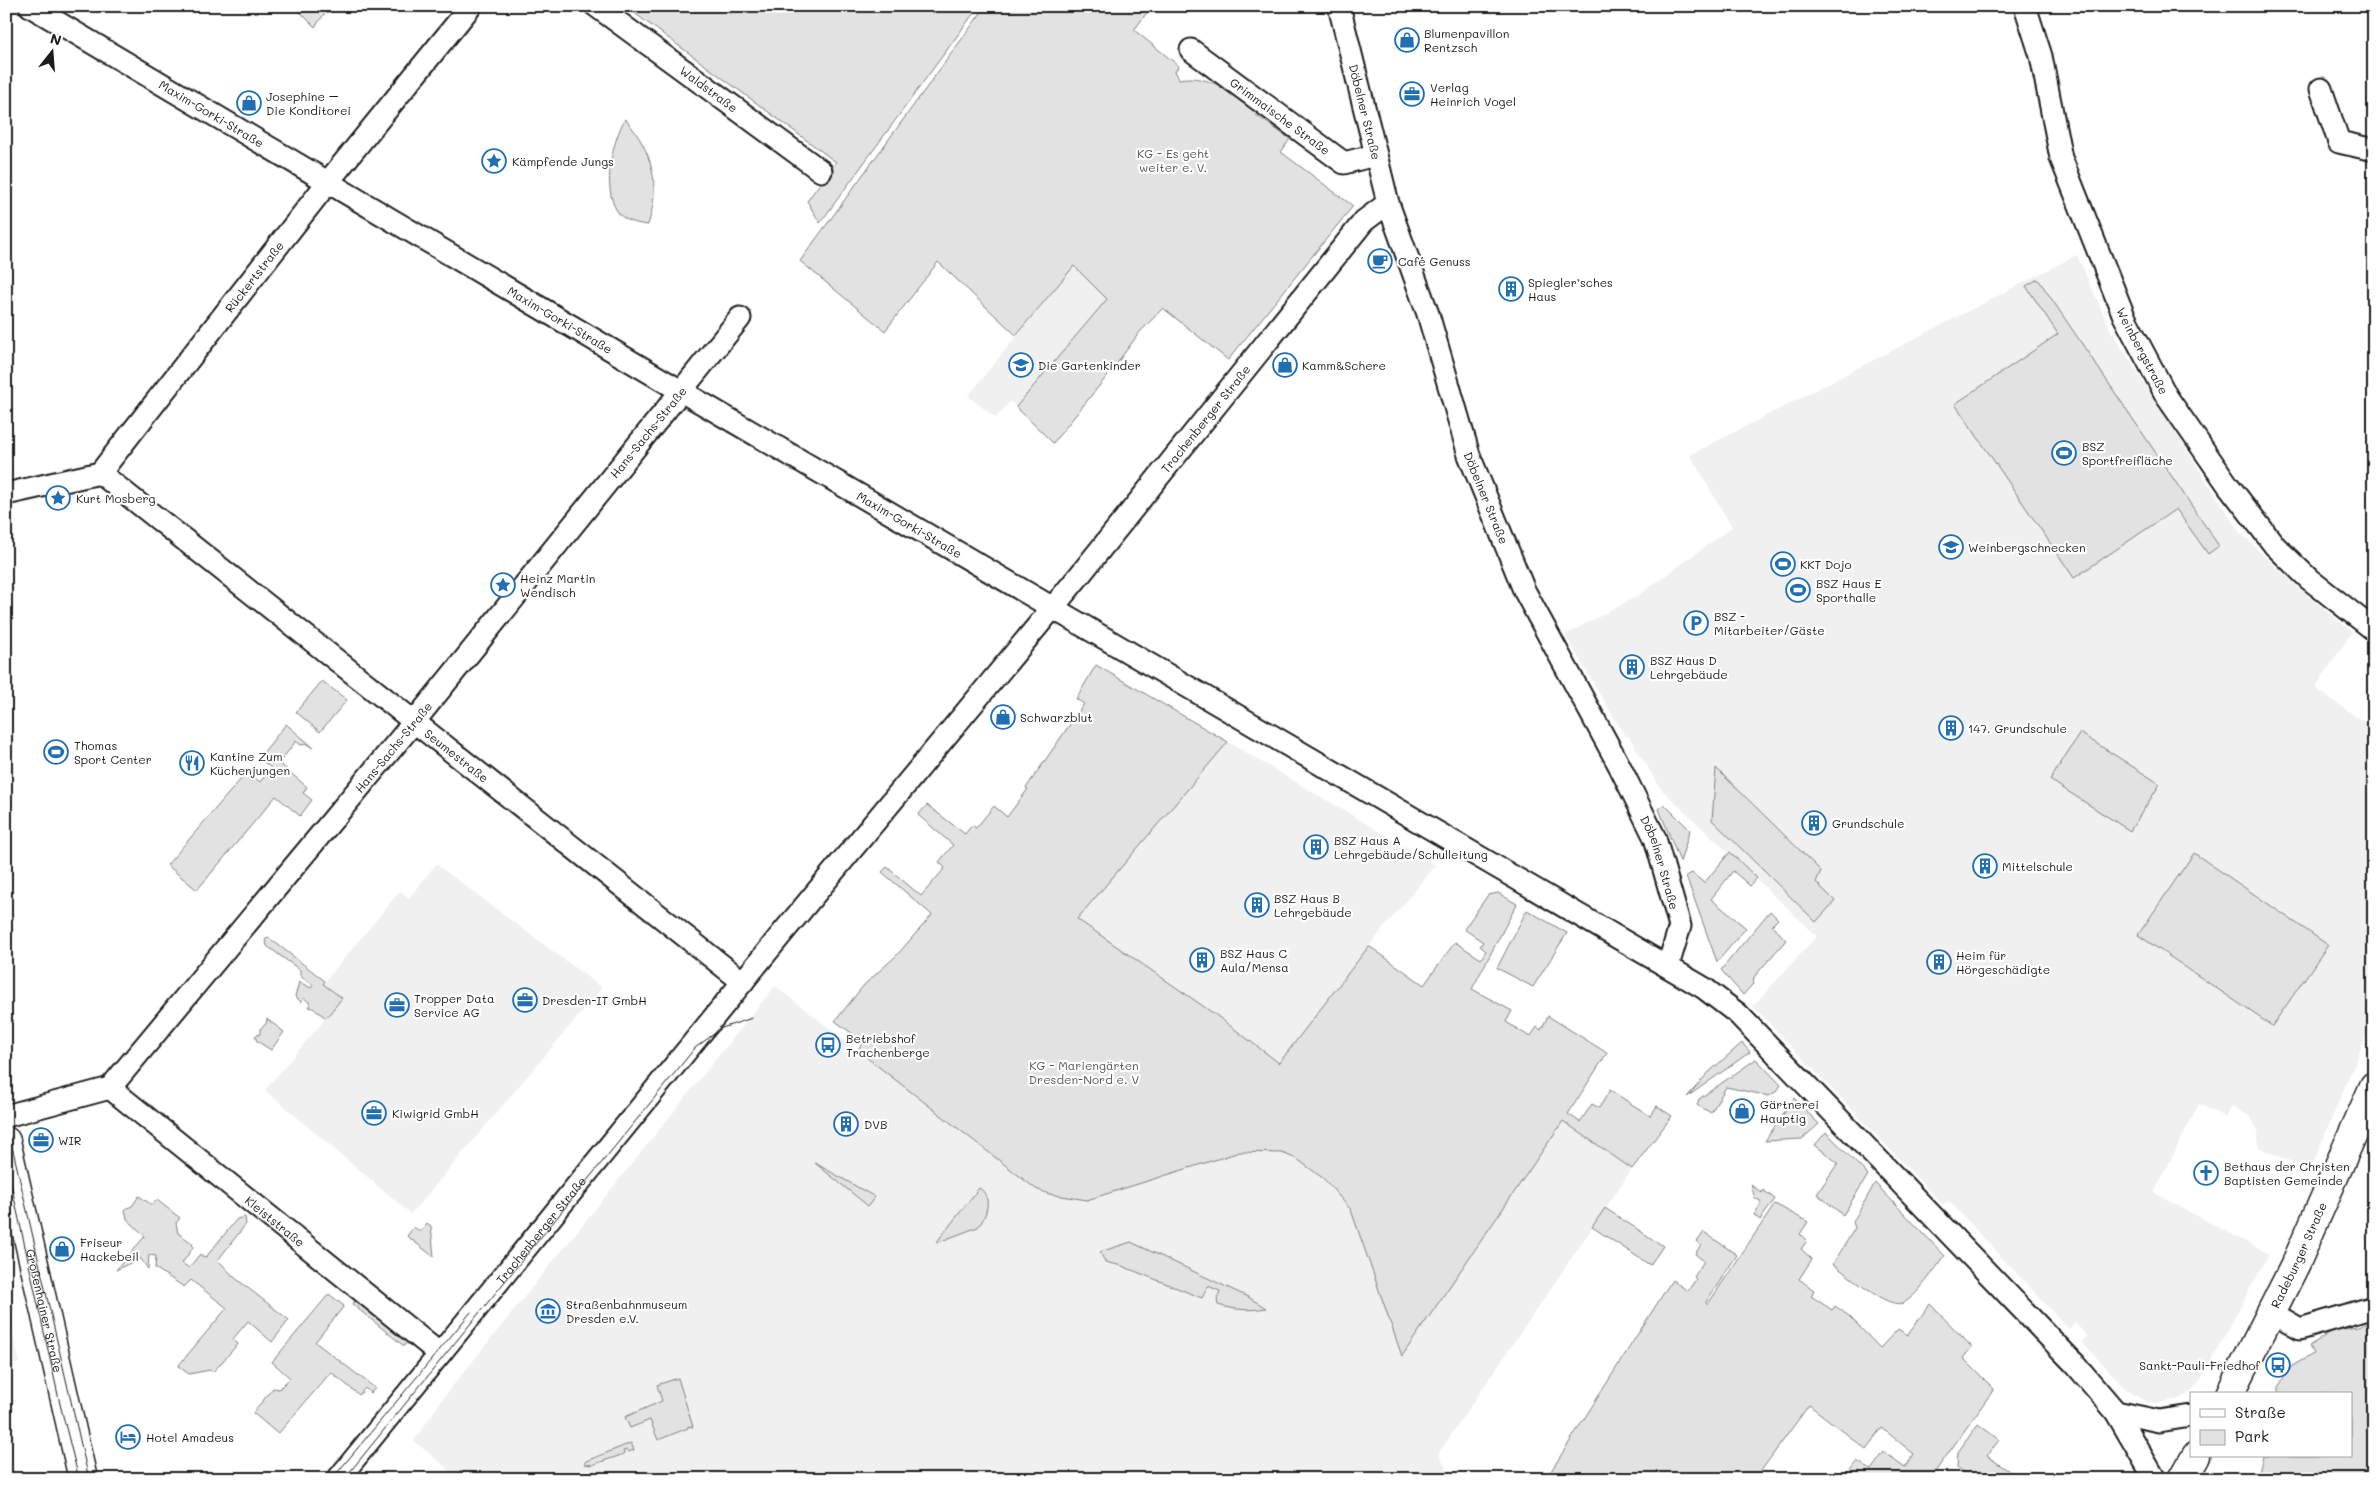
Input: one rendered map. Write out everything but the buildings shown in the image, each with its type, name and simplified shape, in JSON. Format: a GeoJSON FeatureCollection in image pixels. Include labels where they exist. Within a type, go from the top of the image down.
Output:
{"type":"FeatureCollection","features":[{"type":"Feature","properties":{"kind":"main road","name":"Radeburger Straße"},"geometry":{"type":"LineString","coordinates":[[2231,1392],[2272,1313],[2321,1209],[2374,1086]]}},
{"type":"Feature","properties":{"kind":"main road","name":"Großenhainer Straße"},"geometry":{"type":"LineString","coordinates":[[6,1141],[83,1479]]}},
{"type":"Feature","properties":{"kind":"main road"},"geometry":{"type":"LineString","coordinates":[[2183,1479],[2195,1458]]}},
{"type":"Feature","properties":{"kind":"street","name":"Maxim-Gorki-Straße"},"geometry":{"type":"LineString","coordinates":[[30,6],[681,391],[1704,988],[1738,1014],[2075,1364],[2116,1412]]}},
{"type":"Feature","properties":{"kind":"street","name":"Rückertstraße"},"geometry":{"type":"LineString","coordinates":[[100,474],[328,182],[471,6]]}},
{"type":"Feature","properties":{"kind":"street","name":"Waldstraße"},"geometry":{"type":"LineString","coordinates":[[596,6],[821,171]]}},
{"type":"Feature","properties":{"kind":"street","name":"Döbelner Straße"},"geometry":{"type":"LineString","coordinates":[[1339,6],[1388,203],[1428,314],[1469,455],[1524,590],[1619,765],[1655,838],[1680,926],[1668,966]]}},
{"type":"Feature","properties":{"kind":"street","name":"Weinbergstraße"},"geometry":{"type":"LineString","coordinates":[[2025,6],[2041,56],[2061,158],[2124,316],[2168,397],[2228,485],[2275,546],[2309,579],[2374,630]]}},
{"type":"Feature","properties":{"kind":"street","name":"Grimmaische Straße"},"geometry":{"type":"LineString","coordinates":[[1192,50],[1344,163],[1375,155]]}},
{"type":"Feature","properties":{"kind":"street"},"geometry":{"type":"LineString","coordinates":[[2321,89],[2339,142],[2374,150]]}},
{"type":"Feature","properties":{"kind":"street","name":"Trachenberger Straße"},"geometry":{"type":"LineString","coordinates":[[338,1479],[743,982],[1026,638],[1053,608],[1364,221],[1388,203]]}},
{"type":"Feature","properties":{"kind":"street","name":"Hans-Sachs-Straße"},"geometry":{"type":"LineString","coordinates":[[110,1088],[414,722],[740,318]]}},
{"type":"Feature","properties":{"kind":"street"},"geometry":{"type":"LineString","coordinates":[[6,494],[100,474]]}},
{"type":"Feature","properties":{"kind":"street","name":"Seumestraße"},"geometry":{"type":"LineString","coordinates":[[100,474],[743,982]]}},
{"type":"Feature","properties":{"kind":"street"},"geometry":{"type":"LineString","coordinates":[[6,1116],[110,1088]]}},
{"type":"Feature","properties":{"kind":"street","name":"Kleiststraße"},"geometry":{"type":"LineString","coordinates":[[110,1088],[440,1354]]}},
{"type":"Feature","properties":{"kind":"street"},"geometry":{"type":"LineString","coordinates":[[2272,1313],[2300,1329],[2374,1307]]}},
{"type":"Feature","properties":{"kind":"street"},"geometry":{"type":"LineString","coordinates":[[2116,1412],[2159,1421],[2190,1416]]}},
{"type":"Feature","properties":{"kind":"street"},"geometry":{"type":"LineString","coordinates":[[2116,1412],[2155,1479]]}},
{"type":"Feature","properties":{"kind":"shaded area"},"geometry":{"type":"Polygon","coordinates":[[[2077,255],[2111,331],[2240,533],[2298,587],[2352,632],[2315,688],[2374,729],[2374,1017],[2310,1170],[2258,1147],[2258,1131],[2250,1116],[2231,1106],[2225,1117],[2199,1104],[2154,1193],[2269,1254],[2201,1379],[2188,1394],[2179,1399],[2157,1403],[2146,1402],[2126,1389],[2082,1342],[2087,1336],[2075,1323],[2069,1329],[1949,1201],[1943,1205],[1753,1006],[1817,936],[1661,789],[1628,735],[1625,736],[1565,635],[1639,595],[1732,527],[1690,455],[2077,255]]]}},
{"type":"Feature","properties":{"kind":"shaded area","name":"Die Gartenkinder"},"geometry":{"type":"Polygon","coordinates":[[[1073,266],[1107,298],[1016,407],[1010,401],[996,418],[968,396],[1073,266]]]}},
{"type":"Feature","properties":{"kind":"shaded area"},"geometry":{"type":"Polygon","coordinates":[[[1228,742],[1436,865],[1369,946],[1279,1063],[1216,1015],[1076,919],[1228,742]]]}},
{"type":"Feature","properties":{"kind":"shaded area"},"geometry":{"type":"Polygon","coordinates":[[[436,864],[602,988],[411,1214],[265,1090],[342,999],[323,984],[400,891],[409,898],[436,864]]]}},
{"type":"Feature","properties":{"kind":"shaded area","name":"Betriebshof Trachenberge"},"geometry":{"type":"Polygon","coordinates":[[[775,986],[1036,1189],[1049,1194],[1087,1200],[1240,1152],[1282,1153],[1297,1159],[1324,1179],[1351,1210],[1402,1355],[1563,1120],[1632,1169],[1438,1454],[1454,1479],[447,1479],[447,1468],[414,1441],[443,1398],[775,986]]]}},
{"type":"Feature","properties":{"kind":"shaded area"},"geometry":{"type":"Polygon","coordinates":[[[6,1308],[20,1363],[6,1366],[6,1308]]]}},
{"type":"Feature","properties":{"kind":"green space"},"geometry":{"type":"Polygon","coordinates":[[[294,6],[330,6],[315,27],[294,6]]]}},
{"type":"Feature","properties":{"kind":"green space"},"geometry":{"type":"Polygon","coordinates":[[[625,6],[979,6],[820,223],[807,201],[836,162],[625,6]]]}},
{"type":"Feature","properties":{"kind":"green space","name":"KG - Es geht weiter e. V."},"geometry":{"type":"Polygon","coordinates":[[[986,6],[1152,6],[1134,30],[1179,66],[1175,71],[1179,79],[1201,79],[1211,82],[1231,92],[1250,105],[1258,111],[1256,115],[1290,139],[1281,152],[1353,206],[1228,360],[1163,308],[1139,333],[1112,370],[1053,443],[1016,407],[1107,299],[1074,266],[1016,335],[938,262],[885,331],[800,261],[986,6]]]}},
{"type":"Feature","properties":{"kind":"green space"},"geometry":{"type":"Polygon","coordinates":[[[625,119],[642,143],[652,169],[654,196],[648,225],[635,223],[623,217],[617,211],[610,190],[610,165],[616,140],[625,119]]]}},
{"type":"Feature","properties":{"kind":"green space","name":"BSZ Sportfreifläche"},"geometry":{"type":"Polygon","coordinates":[[[2038,279],[2219,546],[2208,554],[2176,509],[2074,578],[1955,404],[2058,334],[2026,286],[2038,279]]]}},
{"type":"Feature","properties":{"kind":"green space","name":"KG - Mariengärten Dresden-Nord e. V"},"geometry":{"type":"Polygon","coordinates":[[[1096,665],[1228,742],[1077,919],[1216,1015],[1279,1063],[1369,946],[1424,985],[1455,942],[1481,959],[1486,951],[1480,946],[1483,942],[1464,929],[1488,895],[1498,893],[1517,904],[1472,989],[1512,1011],[1506,1022],[1530,1037],[1537,1027],[1541,1030],[1548,1016],[1607,1053],[1568,1114],[1580,1122],[1592,1104],[1599,1108],[1610,1090],[1650,1116],[1657,1106],[1672,1116],[1632,1169],[1563,1121],[1402,1356],[1351,1210],[1324,1179],[1297,1159],[1282,1153],[1240,1152],[1087,1200],[1049,1194],[1036,1189],[857,1050],[864,1042],[835,1021],[864,985],[896,956],[932,915],[882,872],[887,867],[921,896],[945,868],[939,862],[953,845],[918,815],[927,805],[965,834],[972,825],[976,828],[994,806],[1007,817],[1028,789],[1026,788],[1084,704],[1076,699],[1096,665]]]}},
{"type":"Feature","properties":{"kind":"green space"},"geometry":{"type":"Polygon","coordinates":[[[322,681],[347,700],[320,732],[296,712],[322,681]]]}},
{"type":"Feature","properties":{"kind":"green space"},"geometry":{"type":"Polygon","coordinates":[[[286,724],[313,747],[307,744],[301,745],[296,741],[279,763],[307,787],[303,793],[312,800],[300,816],[276,796],[197,890],[167,865],[247,772],[260,782],[271,768],[259,758],[286,724]]]}},
{"type":"Feature","properties":{"kind":"green space"},"geometry":{"type":"Polygon","coordinates":[[[2080,733],[2160,784],[2130,831],[2050,780],[2080,733]]]}},
{"type":"Feature","properties":{"kind":"green space"},"geometry":{"type":"Polygon","coordinates":[[[1716,768],[1821,871],[1816,882],[1835,901],[1816,922],[1712,820],[1716,768]]]}},
{"type":"Feature","properties":{"kind":"green space"},"geometry":{"type":"Polygon","coordinates":[[[1664,804],[1690,830],[1680,862],[1659,809],[1664,804]]]}},
{"type":"Feature","properties":{"kind":"green space"},"geometry":{"type":"Polygon","coordinates":[[[1730,852],[1757,878],[1750,886],[1733,871],[1711,899],[1746,928],[1717,962],[1686,876],[1692,873],[1704,883],[1730,852]]]}},
{"type":"Feature","properties":{"kind":"green space"},"geometry":{"type":"Polygon","coordinates":[[[2194,853],[2328,945],[2272,1026],[2138,935],[2194,853]]]}},
{"type":"Feature","properties":{"kind":"green space"},"geometry":{"type":"Polygon","coordinates":[[[1527,910],[1567,933],[1533,987],[1497,968],[1527,910]]]}},
{"type":"Feature","properties":{"kind":"green space"},"geometry":{"type":"Polygon","coordinates":[[[1770,911],[1778,919],[1772,925],[1786,940],[1754,977],[1753,984],[1743,995],[1721,970],[1770,911]]]}},
{"type":"Feature","properties":{"kind":"green space"},"geometry":{"type":"Polygon","coordinates":[[[268,937],[325,981],[323,984],[342,998],[326,1018],[309,1007],[311,1004],[304,998],[301,1002],[295,996],[299,982],[311,988],[313,985],[300,976],[300,970],[267,946],[265,940],[268,937]]]}},
{"type":"Feature","properties":{"kind":"green space"},"geometry":{"type":"Polygon","coordinates":[[[267,1019],[284,1032],[271,1050],[257,1041],[255,1036],[260,1034],[260,1029],[266,1024],[267,1019]]]}},
{"type":"Feature","properties":{"kind":"green space"},"geometry":{"type":"Polygon","coordinates":[[[1742,1043],[1750,1052],[1687,1097],[1708,1073],[1742,1043]]]}},
{"type":"Feature","properties":{"kind":"green space"},"geometry":{"type":"Polygon","coordinates":[[[1756,1059],[1781,1085],[1777,1091],[1769,1096],[1726,1087],[1711,1113],[1697,1105],[1699,1099],[1756,1059]]]}},
{"type":"Feature","properties":{"kind":"green space"},"geometry":{"type":"Polygon","coordinates":[[[1794,1098],[1819,1124],[1802,1139],[1765,1141],[1794,1098]]]}},
{"type":"Feature","properties":{"kind":"green space"},"geometry":{"type":"Polygon","coordinates":[[[1826,1132],[1868,1175],[1843,1215],[1817,1194],[1838,1163],[1815,1145],[1826,1132]]]}},
{"type":"Feature","properties":{"kind":"green space"},"geometry":{"type":"Polygon","coordinates":[[[815,1163],[875,1197],[868,1206],[815,1163]]]}},
{"type":"Feature","properties":{"kind":"green space"},"geometry":{"type":"Polygon","coordinates":[[[1875,1183],[1945,1256],[1920,1289],[1903,1303],[1887,1301],[1878,1296],[1833,1264],[1855,1228],[1853,1222],[1875,1183]]]}},
{"type":"Feature","properties":{"kind":"green space"},"geometry":{"type":"Polygon","coordinates":[[[1751,1185],[1762,1193],[1763,1190],[1775,1199],[1760,1220],[1754,1215],[1762,1202],[1755,1198],[1751,1185]]]}},
{"type":"Feature","properties":{"kind":"green space"},"geometry":{"type":"Polygon","coordinates":[[[979,1188],[986,1196],[987,1206],[984,1217],[978,1227],[936,1243],[979,1188]]]}},
{"type":"Feature","properties":{"kind":"green space"},"geometry":{"type":"Polygon","coordinates":[[[139,1196],[152,1205],[157,1200],[180,1218],[176,1223],[178,1233],[192,1243],[193,1248],[182,1263],[189,1268],[199,1255],[206,1257],[237,1219],[245,1217],[246,1224],[218,1260],[234,1277],[289,1320],[272,1342],[248,1321],[233,1339],[238,1344],[213,1372],[210,1370],[189,1374],[178,1366],[227,1308],[191,1280],[184,1287],[155,1268],[156,1256],[149,1255],[148,1269],[140,1258],[116,1270],[145,1236],[127,1219],[125,1209],[132,1206],[139,1196]]]}},
{"type":"Feature","properties":{"kind":"green space"},"geometry":{"type":"Polygon","coordinates":[[[1775,1204],[1808,1222],[1800,1234],[1807,1241],[1801,1249],[1812,1259],[1799,1279],[1814,1290],[1811,1296],[1832,1310],[1835,1306],[1849,1316],[1880,1348],[1898,1329],[1907,1335],[1930,1304],[1972,1347],[1963,1358],[1994,1389],[1930,1479],[1843,1479],[1857,1461],[1871,1470],[1884,1452],[1905,1467],[1914,1454],[1882,1428],[1866,1449],[1809,1405],[1755,1479],[1546,1479],[1672,1280],[1688,1291],[1696,1279],[1694,1277],[1704,1261],[1695,1254],[1701,1245],[1697,1242],[1704,1232],[1737,1255],[1706,1302],[1708,1304],[1775,1204]]]}},
{"type":"Feature","properties":{"kind":"green space"},"geometry":{"type":"Polygon","coordinates":[[[1605,1208],[1663,1246],[1650,1265],[1592,1227],[1605,1208]]]}},
{"type":"Feature","properties":{"kind":"green space"},"geometry":{"type":"Polygon","coordinates":[[[427,1223],[431,1226],[434,1257],[407,1236],[414,1227],[420,1232],[427,1223]]]}},
{"type":"Feature","properties":{"kind":"green space"},"geometry":{"type":"Polygon","coordinates":[[[1131,1242],[1248,1297],[1266,1308],[1242,1310],[1218,1305],[1217,1299],[1220,1291],[1208,1286],[1202,1298],[1122,1266],[1105,1262],[1100,1252],[1131,1242]]]}},
{"type":"Feature","properties":{"kind":"green space"},"geometry":{"type":"Polygon","coordinates":[[[329,1294],[344,1306],[315,1342],[375,1388],[371,1393],[365,1388],[359,1395],[331,1372],[278,1434],[253,1413],[273,1388],[279,1389],[290,1378],[272,1362],[329,1294]]]}},
{"type":"Feature","properties":{"kind":"green space"},"geometry":{"type":"Polygon","coordinates":[[[357,1298],[409,1340],[404,1346],[352,1304],[357,1298]]]}},
{"type":"Feature","properties":{"kind":"green space"},"geometry":{"type":"Polygon","coordinates":[[[2374,1320],[2374,1479],[2257,1479],[2262,1458],[2352,1458],[2352,1392],[2278,1392],[2278,1387],[2292,1366],[2313,1354],[2309,1346],[2334,1330],[2359,1327],[2374,1320]]]}},
{"type":"Feature","properties":{"kind":"green space"},"geometry":{"type":"Polygon","coordinates":[[[678,1378],[693,1427],[688,1426],[688,1428],[658,1440],[650,1420],[630,1428],[625,1417],[662,1401],[657,1385],[678,1378]]]}},
{"type":"Feature","properties":{"kind":"green space"},"geometry":{"type":"Polygon","coordinates":[[[1978,1424],[1999,1440],[1987,1456],[2015,1475],[1992,1480],[1972,1476],[1957,1468],[1958,1452],[1978,1424]]]}},
{"type":"Feature","properties":{"kind":"green space"},"geometry":{"type":"Polygon","coordinates":[[[631,1443],[634,1450],[623,1451],[624,1454],[592,1465],[584,1464],[586,1461],[631,1443]]]}},
{"type":"Feature","properties":{"kind":"tram line"},"geometry":{"type":"LineString","coordinates":[[344,1479],[695,1048],[722,1028],[752,1018]]}},
{"type":"Feature","properties":{"kind":"tram line"},"geometry":{"type":"LineString","coordinates":[[6,1120],[89,1479]]}},
{"type":"Feature","properties":{"kind":"tram line"},"geometry":{"type":"LineString","coordinates":[[6,1161],[60,1404],[79,1479]]}},
{"type":"Feature","properties":{"kind":"tram line"},"geometry":{"type":"LineString","coordinates":[[332,1479],[471,1312]]}},
{"type":"Feature","properties":{"kind":"place","name":"Blumenpavillon Rentzsch"},"geometry":{"type":"Point","coordinates":[1407,40]}},
{"type":"Feature","properties":{"kind":"place","name":"Verlag Heinrich Vogel"},"geometry":{"type":"Point","coordinates":[1412,94]}},
{"type":"Feature","properties":{"kind":"place","name":"Josephine – Die Konditorei"},"geometry":{"type":"Point","coordinates":[249,103]}},
{"type":"Feature","properties":{"kind":"place","name":"Kämpfende Jungs"},"geometry":{"type":"Point","coordinates":[494,161]}},
{"type":"Feature","properties":{"kind":"place","name":"Café Genuss"},"geometry":{"type":"Point","coordinates":[1380,261]}},
{"type":"Feature","properties":{"kind":"place","name":"Spiegler’sches Haus"},"geometry":{"type":"Point","coordinates":[1511,289]}},
{"type":"Feature","properties":{"kind":"place","name":"Die Gartenkinder"},"geometry":{"type":"Point","coordinates":[1021,365]}},
{"type":"Feature","properties":{"kind":"place","name":"Kamm&Schere"},"geometry":{"type":"Point","coordinates":[1285,365]}},
{"type":"Feature","properties":{"kind":"place","name":"BSZ Sportfreifläche"},"geometry":{"type":"Point","coordinates":[2064,453]}},
{"type":"Feature","properties":{"kind":"place","name":"Kurt Mosberg"},"geometry":{"type":"Point","coordinates":[58,498]}},
{"type":"Feature","properties":{"kind":"place","name":"Weinbergschnecken"},"geometry":{"type":"Point","coordinates":[1951,547]}},
{"type":"Feature","properties":{"kind":"place","name":"KKT Dojo"},"geometry":{"type":"Point","coordinates":[1783,564]}},
{"type":"Feature","properties":{"kind":"place","name":"Heinz Martin Wendisch"},"geometry":{"type":"Point","coordinates":[503,585]}},
{"type":"Feature","properties":{"kind":"place","name":"BSZ Haus E Sporthalle"},"geometry":{"type":"Point","coordinates":[1798,590]}},
{"type":"Feature","properties":{"kind":"place","name":"BSZ - Mitarbeiter/Gäste"},"geometry":{"type":"Point","coordinates":[1696,623]}},
{"type":"Feature","properties":{"kind":"place","name":"BSZ Haus D Lehrgebäude"},"geometry":{"type":"Point","coordinates":[1632,667]}},
{"type":"Feature","properties":{"kind":"place","name":"Schwarzblut"},"geometry":{"type":"Point","coordinates":[1003,717]}},
{"type":"Feature","properties":{"kind":"place","name":"147. Grundschule"},"geometry":{"type":"Point","coordinates":[1951,728]}},
{"type":"Feature","properties":{"kind":"place","name":"Thomas Sport Center"},"geometry":{"type":"Point","coordinates":[56,752]}},
{"type":"Feature","properties":{"kind":"place","name":"Kantine Zum Küchenjungen"},"geometry":{"type":"Point","coordinates":[192,763]}},
{"type":"Feature","properties":{"kind":"place","name":"Grundschule"},"geometry":{"type":"Point","coordinates":[1814,823]}},
{"type":"Feature","properties":{"kind":"place","name":"BSZ Haus A Lehrgebäude/Schulleitung"},"geometry":{"type":"Point","coordinates":[1316,847]}},
{"type":"Feature","properties":{"kind":"place","name":"Mittelschule"},"geometry":{"type":"Point","coordinates":[1985,866]}},
{"type":"Feature","properties":{"kind":"place","name":"BSZ Haus B Lehrgebäude"},"geometry":{"type":"Point","coordinates":[1257,905]}},
{"type":"Feature","properties":{"kind":"place","name":"BSZ Haus C Aula/Mensa"},"geometry":{"type":"Point","coordinates":[1202,960]}},
{"type":"Feature","properties":{"kind":"place","name":"Heim für Hörgeschädigte"},"geometry":{"type":"Point","coordinates":[1939,962]}},
{"type":"Feature","properties":{"kind":"place","name":"Dresden-IT GmbH"},"geometry":{"type":"Point","coordinates":[525,1000]}},
{"type":"Feature","properties":{"kind":"place","name":"Tropper Data Service AG"},"geometry":{"type":"Point","coordinates":[397,1005]}},
{"type":"Feature","properties":{"kind":"place","name":"Betriebshof Trachenberge"},"geometry":{"type":"Point","coordinates":[828,1045]}},
{"type":"Feature","properties":{"kind":"place","name":"Gärtnerei Hauptig"},"geometry":{"type":"Point","coordinates":[1742,1111]}},
{"type":"Feature","properties":{"kind":"place","name":"Kiwigrid GmbH"},"geometry":{"type":"Point","coordinates":[374,1113]}},
{"type":"Feature","properties":{"kind":"place","name":"DVB"},"geometry":{"type":"Point","coordinates":[846,1124]}},
{"type":"Feature","properties":{"kind":"place","name":"WIR"},"geometry":{"type":"Point","coordinates":[41,1140]}},
{"type":"Feature","properties":{"kind":"place","name":"Bethaus der Christen Baptisten Gemeinde"},"geometry":{"type":"Point","coordinates":[2206,1173]}},
{"type":"Feature","properties":{"kind":"place","name":"Friseur Hackebeil"},"geometry":{"type":"Point","coordinates":[62,1249]}},
{"type":"Feature","properties":{"kind":"place","name":"Straßenbahnmuseum Dresden e.V."},"geometry":{"type":"Point","coordinates":[548,1311]}},
{"type":"Feature","properties":{"kind":"place","name":"Sankt-Pauli-Friedhof"},"geometry":{"type":"Point","coordinates":[2278,1365]}},
{"type":"Feature","properties":{"kind":"place","name":"Hotel Amadeus"},"geometry":{"type":"Point","coordinates":[128,1437]}}]}
